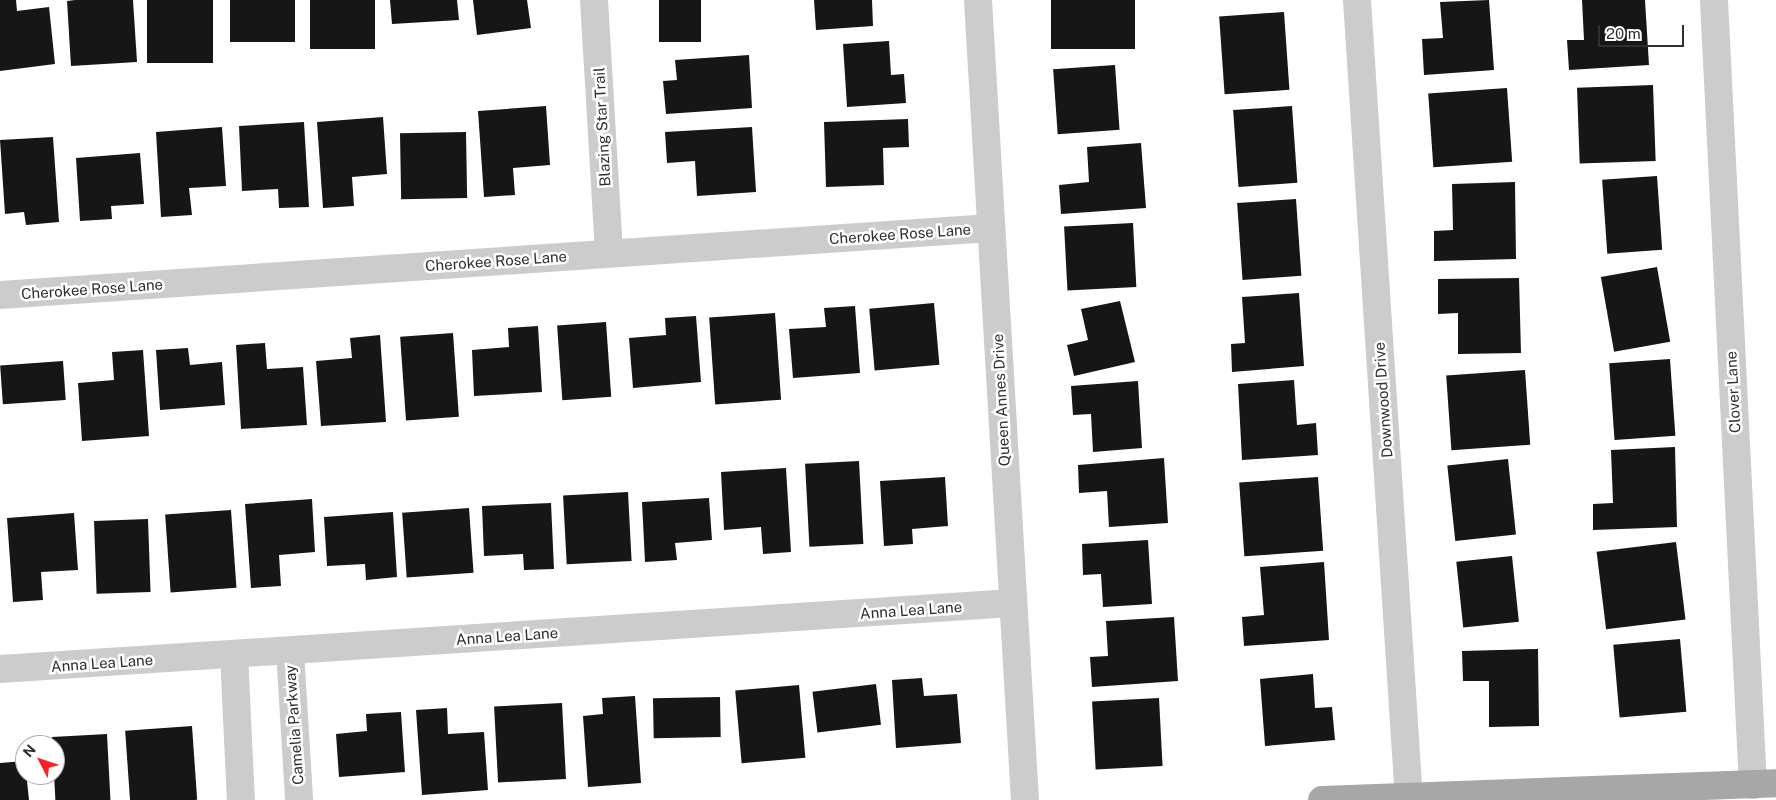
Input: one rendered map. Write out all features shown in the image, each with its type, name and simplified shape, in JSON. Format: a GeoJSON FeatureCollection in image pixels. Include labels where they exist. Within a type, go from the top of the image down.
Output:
{"type":"FeatureCollection","features":[{"type":"Feature","properties":{"kind":"main road"},"geometry":{"type":"LineString","coordinates":[[1322,800],[1764,784]]}},
{"type":"Feature","properties":{"kind":"street","name":"Blazing Star Trail"},"geometry":{"type":"LineString","coordinates":[[594,0],[609,253]]}},
{"type":"Feature","properties":{"kind":"street","name":"Queen Annes Drive"},"geometry":{"type":"LineString","coordinates":[[978,0],[1024,800]]}},
{"type":"Feature","properties":{"kind":"street","name":"Downwood Drive"},"geometry":{"type":"LineString","coordinates":[[1356,0],[1409,797]]}},
{"type":"Feature","properties":{"kind":"street","name":"Clover Lane"},"geometry":{"type":"LineString","coordinates":[[1714,0],[1764,784]]}},
{"type":"Feature","properties":{"kind":"street","name":"Cherokee Rose Lane"},"geometry":{"type":"LineString","coordinates":[[0,295],[991,228]]}},
{"type":"Feature","properties":{"kind":"street","name":"Anna Lea Lane"},"geometry":{"type":"LineString","coordinates":[[0,669],[1013,603]]}},
{"type":"Feature","properties":{"kind":"street","name":"Camelia Parkway"},"geometry":{"type":"LineString","coordinates":[[290,651],[299,800]]}},
{"type":"Feature","properties":{"kind":"street"},"geometry":{"type":"LineString","coordinates":[[234,654],[241,800]]}},
{"type":"Feature","properties":{"kind":"building"},"geometry":{"type":"Polygon","coordinates":[[[0,0],[16,0],[17,11],[49,7],[55,64],[0,71],[0,0]]]}},
{"type":"Feature","properties":{"kind":"building"},"geometry":{"type":"Polygon","coordinates":[[[133,0],[137,62],[71,66],[67,1],[133,0]]]}},
{"type":"Feature","properties":{"kind":"building"},"geometry":{"type":"Polygon","coordinates":[[[147,0],[213,0],[213,63],[147,63],[147,0]]]}},
{"type":"Feature","properties":{"kind":"building"},"geometry":{"type":"Polygon","coordinates":[[[230,0],[295,0],[295,42],[230,42],[230,0]]]}},
{"type":"Feature","properties":{"kind":"building"},"geometry":{"type":"Polygon","coordinates":[[[310,0],[375,0],[375,49],[310,49],[310,0]]]}},
{"type":"Feature","properties":{"kind":"building"},"geometry":{"type":"Polygon","coordinates":[[[390,0],[457,0],[459,20],[392,24],[390,0]]]}},
{"type":"Feature","properties":{"kind":"building"},"geometry":{"type":"Polygon","coordinates":[[[473,0],[527,0],[531,28],[477,35],[473,0]]]}},
{"type":"Feature","properties":{"kind":"building"},"geometry":{"type":"Polygon","coordinates":[[[659,0],[701,0],[701,42],[659,42],[659,0]]]}},
{"type":"Feature","properties":{"kind":"building"},"geometry":{"type":"Polygon","coordinates":[[[814,0],[872,0],[873,26],[816,30],[814,0]]]}},
{"type":"Feature","properties":{"kind":"building"},"geometry":{"type":"Polygon","coordinates":[[[1051,0],[1135,0],[1135,49],[1051,49],[1051,0]]]}},
{"type":"Feature","properties":{"kind":"building"},"geometry":{"type":"Polygon","coordinates":[[[1489,0],[1494,70],[1424,75],[1422,39],[1443,38],[1440,2],[1489,0]]]}},
{"type":"Feature","properties":{"kind":"building"},"geometry":{"type":"Polygon","coordinates":[[[1582,0],[1645,0],[1649,65],[1569,70],[1567,40],[1584,40],[1582,0]]]}},
{"type":"Feature","properties":{"kind":"building"},"geometry":{"type":"Polygon","coordinates":[[[1284,12],[1289,90],[1225,94],[1219,17],[1284,12]]]}},
{"type":"Feature","properties":{"kind":"building"},"geometry":{"type":"Polygon","coordinates":[[[889,41],[891,75],[904,74],[906,103],[847,107],[843,44],[889,41]]]}},
{"type":"Feature","properties":{"kind":"building"},"geometry":{"type":"Polygon","coordinates":[[[749,55],[752,108],[666,114],[663,81],[677,80],[675,60],[749,55]]]}},
{"type":"Feature","properties":{"kind":"building"},"geometry":{"type":"Polygon","coordinates":[[[1115,65],[1120,130],[1058,134],[1053,69],[1115,65]]]}},
{"type":"Feature","properties":{"kind":"building"},"geometry":{"type":"Polygon","coordinates":[[[1653,85],[1656,161],[1580,164],[1577,88],[1653,85]]]}},
{"type":"Feature","properties":{"kind":"building"},"geometry":{"type":"Polygon","coordinates":[[[1507,88],[1512,162],[1433,167],[1428,94],[1507,88]]]}},
{"type":"Feature","properties":{"kind":"building"},"geometry":{"type":"Polygon","coordinates":[[[546,106],[550,165],[513,168],[515,195],[484,197],[478,111],[546,106]]]}},
{"type":"Feature","properties":{"kind":"building"},"geometry":{"type":"Polygon","coordinates":[[[1292,106],[1297,183],[1239,187],[1233,110],[1292,106]]]}},
{"type":"Feature","properties":{"kind":"building"},"geometry":{"type":"Polygon","coordinates":[[[383,117],[387,174],[352,177],[354,206],[323,208],[317,122],[383,117]]]}},
{"type":"Feature","properties":{"kind":"building"},"geometry":{"type":"Polygon","coordinates":[[[908,119],[909,147],[883,148],[884,185],[826,187],[824,122],[908,119]]]}},
{"type":"Feature","properties":{"kind":"building"},"geometry":{"type":"Polygon","coordinates":[[[304,122],[309,207],[279,208],[278,189],[242,191],[239,126],[304,122]]]}},
{"type":"Feature","properties":{"kind":"building"},"geometry":{"type":"Polygon","coordinates":[[[222,127],[226,186],[189,188],[192,215],[161,217],[156,132],[222,127]]]}},
{"type":"Feature","properties":{"kind":"building"},"geometry":{"type":"Polygon","coordinates":[[[752,127],[756,192],[697,196],[695,161],[667,163],[665,132],[752,127]]]}},
{"type":"Feature","properties":{"kind":"building"},"geometry":{"type":"Polygon","coordinates":[[[466,132],[467,198],[401,199],[400,133],[466,132]]]}},
{"type":"Feature","properties":{"kind":"building"},"geometry":{"type":"Polygon","coordinates":[[[53,137],[59,222],[26,225],[24,212],[5,214],[0,140],[53,137]]]}},
{"type":"Feature","properties":{"kind":"building"},"geometry":{"type":"Polygon","coordinates":[[[1141,143],[1146,208],[1061,214],[1059,185],[1089,182],[1087,147],[1141,143]]]}},
{"type":"Feature","properties":{"kind":"building"},"geometry":{"type":"Polygon","coordinates":[[[140,153],[144,204],[111,206],[112,219],[80,221],[76,158],[140,153]]]}},
{"type":"Feature","properties":{"kind":"building"},"geometry":{"type":"Polygon","coordinates":[[[1657,176],[1662,250],[1607,254],[1602,180],[1657,176]]]}},
{"type":"Feature","properties":{"kind":"building"},"geometry":{"type":"Polygon","coordinates":[[[1515,182],[1516,259],[1434,261],[1434,231],[1453,230],[1452,184],[1515,182]]]}},
{"type":"Feature","properties":{"kind":"building"},"geometry":{"type":"Polygon","coordinates":[[[1296,199],[1301,276],[1243,280],[1237,203],[1296,199]]]}},
{"type":"Feature","properties":{"kind":"building"},"geometry":{"type":"Polygon","coordinates":[[[1133,223],[1136,287],[1067,291],[1064,227],[1133,223]]]}},
{"type":"Feature","properties":{"kind":"building"},"geometry":{"type":"Polygon","coordinates":[[[1657,267],[1670,342],[1614,352],[1601,277],[1657,267]]]}},
{"type":"Feature","properties":{"kind":"building"},"geometry":{"type":"Polygon","coordinates":[[[1519,278],[1521,353],[1458,354],[1458,313],[1438,314],[1438,279],[1519,278]]]}},
{"type":"Feature","properties":{"kind":"building"},"geometry":{"type":"Polygon","coordinates":[[[1299,293],[1304,366],[1232,372],[1231,344],[1245,343],[1242,297],[1299,293]]]}},
{"type":"Feature","properties":{"kind":"building"},"geometry":{"type":"Polygon","coordinates":[[[1120,301],[1135,362],[1074,376],[1067,345],[1088,340],[1081,309],[1120,301]]]}},
{"type":"Feature","properties":{"kind":"building"},"geometry":{"type":"Polygon","coordinates":[[[934,303],[939,365],[875,370],[869,309],[934,303]]]}},
{"type":"Feature","properties":{"kind":"building"},"geometry":{"type":"Polygon","coordinates":[[[855,306],[860,373],[793,378],[789,329],[826,327],[824,308],[855,306]]]}},
{"type":"Feature","properties":{"kind":"building"},"geometry":{"type":"Polygon","coordinates":[[[775,313],[781,400],[715,404],[709,318],[775,313]]]}},
{"type":"Feature","properties":{"kind":"building"},"geometry":{"type":"Polygon","coordinates":[[[696,316],[701,382],[633,388],[629,338],[666,335],[665,318],[696,316]]]}},
{"type":"Feature","properties":{"kind":"building"},"geometry":{"type":"Polygon","coordinates":[[[606,322],[611,397],[562,400],[557,325],[606,322]]]}},
{"type":"Feature","properties":{"kind":"building"},"geometry":{"type":"Polygon","coordinates":[[[538,326],[542,392],[474,396],[472,350],[509,347],[508,328],[538,326]]]}},
{"type":"Feature","properties":{"kind":"building"},"geometry":{"type":"Polygon","coordinates":[[[453,333],[459,417],[406,420],[400,337],[453,333]]]}},
{"type":"Feature","properties":{"kind":"building"},"geometry":{"type":"Polygon","coordinates":[[[380,335],[386,422],[321,426],[316,361],[352,358],[350,338],[380,335]]]}},
{"type":"Feature","properties":{"kind":"building"},"geometry":{"type":"Polygon","coordinates":[[[265,343],[267,369],[303,367],[307,425],[241,429],[236,345],[265,343]]]}},
{"type":"Feature","properties":{"kind":"building"},"geometry":{"type":"Polygon","coordinates":[[[188,348],[190,365],[222,362],[225,405],[160,410],[156,350],[188,348]]]}},
{"type":"Feature","properties":{"kind":"building"},"geometry":{"type":"Polygon","coordinates":[[[143,350],[149,436],[82,441],[78,383],[114,380],[112,352],[143,350]]]}},
{"type":"Feature","properties":{"kind":"building"},"geometry":{"type":"Polygon","coordinates":[[[1670,359],[1675,436],[1615,440],[1609,363],[1670,359]]]}},
{"type":"Feature","properties":{"kind":"building"},"geometry":{"type":"Polygon","coordinates":[[[63,361],[66,400],[3,404],[0,365],[63,361]]]}},
{"type":"Feature","properties":{"kind":"building"},"geometry":{"type":"Polygon","coordinates":[[[1525,370],[1530,445],[1451,450],[1446,376],[1525,370]]]}},
{"type":"Feature","properties":{"kind":"building"},"geometry":{"type":"Polygon","coordinates":[[[1294,380],[1297,425],[1316,423],[1318,455],[1242,460],[1238,384],[1294,380]]]}},
{"type":"Feature","properties":{"kind":"building"},"geometry":{"type":"Polygon","coordinates":[[[1138,381],[1142,448],[1093,452],[1091,414],[1073,415],[1071,386],[1138,381]]]}},
{"type":"Feature","properties":{"kind":"building"},"geometry":{"type":"Polygon","coordinates":[[[1675,447],[1677,527],[1593,530],[1593,504],[1613,503],[1611,450],[1675,447]]]}},
{"type":"Feature","properties":{"kind":"building"},"geometry":{"type":"Polygon","coordinates":[[[1164,458],[1168,523],[1109,527],[1107,491],[1079,493],[1078,465],[1164,458]]]}},
{"type":"Feature","properties":{"kind":"building"},"geometry":{"type":"Polygon","coordinates":[[[1508,459],[1516,535],[1455,541],[1447,465],[1508,459]]]}},
{"type":"Feature","properties":{"kind":"building"},"geometry":{"type":"Polygon","coordinates":[[[859,461],[863,544],[809,547],[805,464],[859,461]]]}},
{"type":"Feature","properties":{"kind":"building"},"geometry":{"type":"Polygon","coordinates":[[[786,468],[791,552],[763,554],[761,527],[724,530],[721,472],[786,468]]]}},
{"type":"Feature","properties":{"kind":"building"},"geometry":{"type":"Polygon","coordinates":[[[945,477],[948,526],[912,529],[913,544],[884,546],[880,481],[945,477]]]}},
{"type":"Feature","properties":{"kind":"building"},"geometry":{"type":"Polygon","coordinates":[[[1318,477],[1323,551],[1244,556],[1239,483],[1318,477]]]}},
{"type":"Feature","properties":{"kind":"building"},"geometry":{"type":"Polygon","coordinates":[[[628,492],[632,561],[567,564],[563,495],[628,492]]]}},
{"type":"Feature","properties":{"kind":"building"},"geometry":{"type":"Polygon","coordinates":[[[709,498],[712,540],[675,543],[677,560],[645,562],[642,502],[709,498]]]}},
{"type":"Feature","properties":{"kind":"building"},"geometry":{"type":"Polygon","coordinates":[[[312,499],[315,552],[279,555],[281,586],[251,588],[245,504],[312,499]]]}},
{"type":"Feature","properties":{"kind":"building"},"geometry":{"type":"Polygon","coordinates":[[[551,503],[554,569],[524,570],[523,554],[484,556],[482,506],[551,503]]]}},
{"type":"Feature","properties":{"kind":"building"},"geometry":{"type":"Polygon","coordinates":[[[469,508],[474,573],[407,578],[402,513],[469,508]]]}},
{"type":"Feature","properties":{"kind":"building"},"geometry":{"type":"Polygon","coordinates":[[[231,510],[236,588],[171,592],[165,515],[231,510]]]}},
{"type":"Feature","properties":{"kind":"building"},"geometry":{"type":"Polygon","coordinates":[[[393,512],[397,577],[366,580],[365,564],[327,566],[324,517],[393,512]]]}},
{"type":"Feature","properties":{"kind":"building"},"geometry":{"type":"Polygon","coordinates":[[[74,513],[78,570],[41,572],[43,600],[13,602],[7,518],[74,513]]]}},
{"type":"Feature","properties":{"kind":"building"},"geometry":{"type":"Polygon","coordinates":[[[148,519],[151,592],[97,594],[94,521],[148,519]]]}},
{"type":"Feature","properties":{"kind":"building"},"geometry":{"type":"Polygon","coordinates":[[[1148,540],[1152,604],[1103,607],[1101,574],[1083,575],[1082,544],[1148,540]]]}},
{"type":"Feature","properties":{"kind":"building"},"geometry":{"type":"Polygon","coordinates":[[[1676,542],[1686,619],[1606,629],[1597,552],[1676,542]]]}},
{"type":"Feature","properties":{"kind":"building"},"geometry":{"type":"Polygon","coordinates":[[[1512,556],[1519,622],[1463,627],[1456,562],[1512,556]]]}},
{"type":"Feature","properties":{"kind":"building"},"geometry":{"type":"Polygon","coordinates":[[[1324,562],[1329,640],[1244,646],[1242,617],[1264,615],[1260,567],[1324,562]]]}},
{"type":"Feature","properties":{"kind":"building"},"geometry":{"type":"Polygon","coordinates":[[[1174,617],[1178,681],[1092,687],[1090,657],[1108,656],[1106,621],[1174,617]]]}},
{"type":"Feature","properties":{"kind":"building"},"geometry":{"type":"Polygon","coordinates":[[[1680,639],[1686,712],[1620,718],[1613,645],[1680,639]]]}},
{"type":"Feature","properties":{"kind":"building"},"geometry":{"type":"Polygon","coordinates":[[[1538,649],[1539,726],[1489,727],[1489,681],[1463,681],[1462,651],[1538,649]]]}},
{"type":"Feature","properties":{"kind":"building"},"geometry":{"type":"Polygon","coordinates":[[[1313,674],[1315,708],[1332,707],[1335,740],[1265,746],[1260,679],[1313,674]]]}},
{"type":"Feature","properties":{"kind":"building"},"geometry":{"type":"Polygon","coordinates":[[[922,678],[924,696],[957,694],[961,743],[896,748],[892,680],[922,678]]]}},
{"type":"Feature","properties":{"kind":"building"},"geometry":{"type":"Polygon","coordinates":[[[876,684],[881,725],[817,732],[812,692],[876,684]]]}},
{"type":"Feature","properties":{"kind":"building"},"geometry":{"type":"Polygon","coordinates":[[[799,685],[805,758],[742,763],[735,691],[799,685]]]}},
{"type":"Feature","properties":{"kind":"building"},"geometry":{"type":"Polygon","coordinates":[[[635,696],[641,783],[588,787],[583,716],[603,714],[602,698],[635,696]]]}},
{"type":"Feature","properties":{"kind":"building"},"geometry":{"type":"Polygon","coordinates":[[[720,697],[721,737],[654,738],[653,698],[720,697]]]}},
{"type":"Feature","properties":{"kind":"building"},"geometry":{"type":"Polygon","coordinates":[[[1159,698],[1163,766],[1096,769],[1092,702],[1159,698]]]}},
{"type":"Feature","properties":{"kind":"building"},"geometry":{"type":"Polygon","coordinates":[[[562,703],[566,779],[498,782],[494,707],[562,703]]]}},
{"type":"Feature","properties":{"kind":"building"},"geometry":{"type":"Polygon","coordinates":[[[447,708],[448,734],[484,732],[488,790],[422,795],[416,710],[447,708]]]}},
{"type":"Feature","properties":{"kind":"building"},"geometry":{"type":"Polygon","coordinates":[[[401,712],[405,772],[339,777],[336,734],[367,731],[366,714],[401,712]]]}},
{"type":"Feature","properties":{"kind":"building"},"geometry":{"type":"Polygon","coordinates":[[[192,726],[197,800],[130,800],[125,731],[192,726]]]}},
{"type":"Feature","properties":{"kind":"building"},"geometry":{"type":"Polygon","coordinates":[[[107,734],[110,800],[55,800],[55,785],[65,785],[65,736],[107,734]]]}},
{"type":"Feature","properties":{"kind":"building"},"geometry":{"type":"Polygon","coordinates":[[[15,762],[15,785],[27,785],[29,800],[0,800],[0,763],[15,762]]]}}]}
